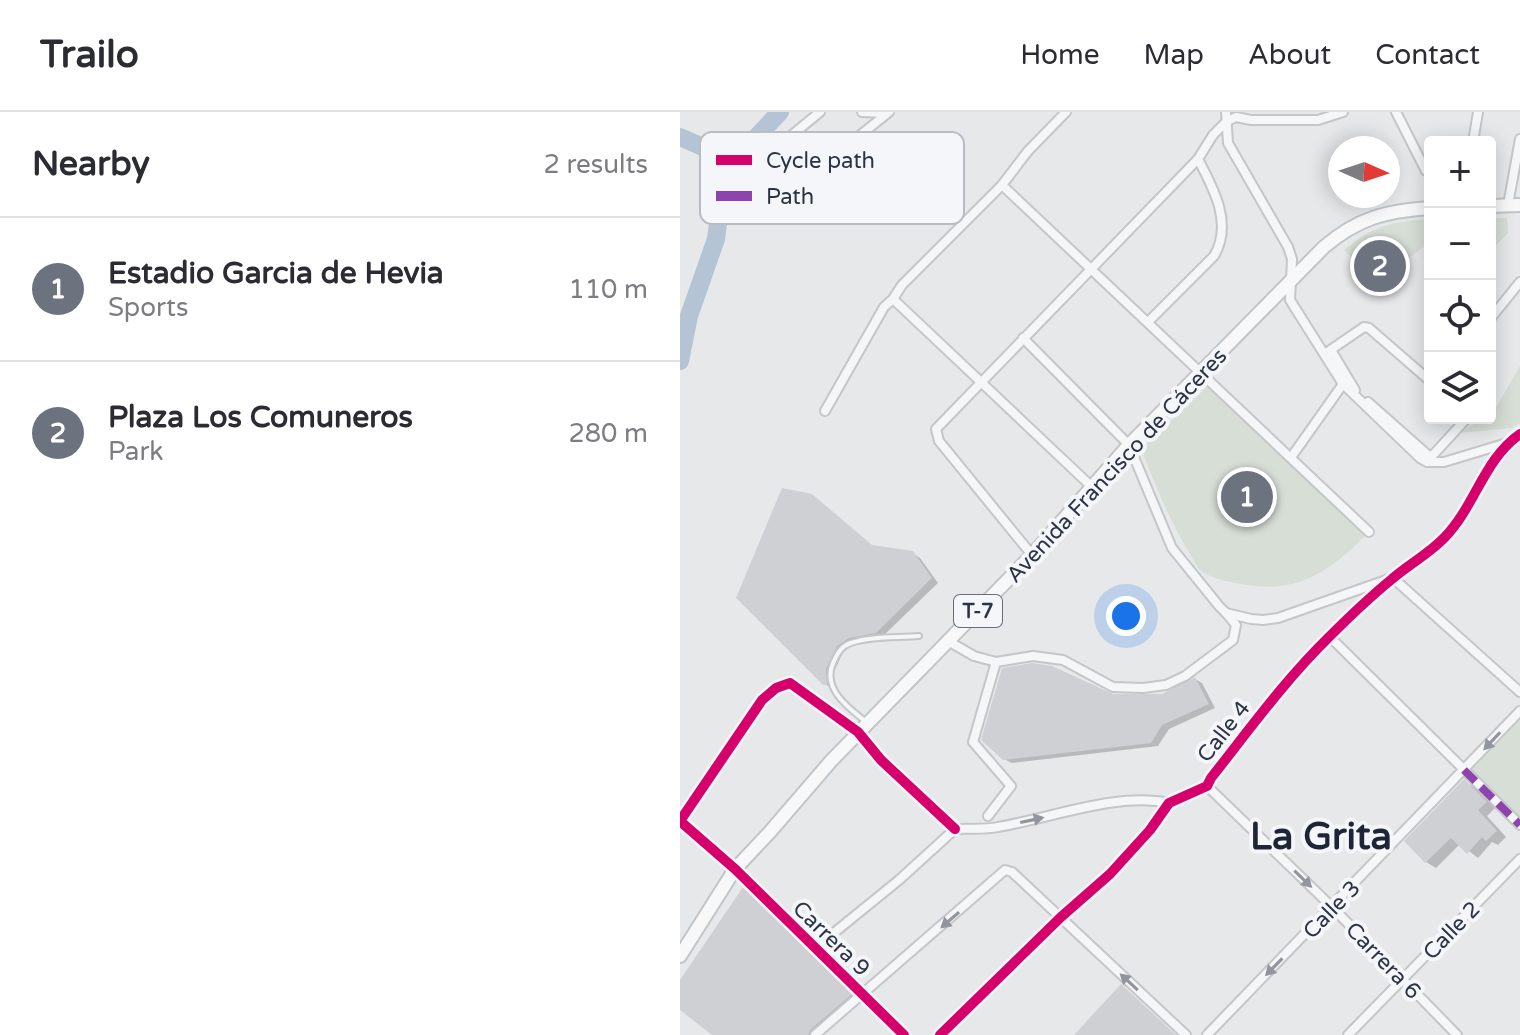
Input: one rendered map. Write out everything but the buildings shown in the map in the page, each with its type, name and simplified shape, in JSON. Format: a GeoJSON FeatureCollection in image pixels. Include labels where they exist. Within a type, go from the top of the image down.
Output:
{"type":"FeatureCollection","features":[{"type":"Feature","properties":{"kind":"main road","name":"Avenida Francisco de Cáceres"},"geometry":{"type":"LineString","coordinates":[[680,956],[735,869],[862,727],[1032,555],[1129,445],[1292,280],[1345,229],[1364,219],[1424,209]]}},
{"type":"Feature","properties":{"kind":"street"},"geometry":{"type":"LineString","coordinates":[[796,132],[820,112]]}},
{"type":"Feature","properties":{"kind":"street"},"geometry":{"type":"LineString","coordinates":[[862,112],[876,115],[888,112]]}},
{"type":"Feature","properties":{"kind":"street"},"geometry":{"type":"LineString","coordinates":[[863,132],[888,112]]}},
{"type":"Feature","properties":{"kind":"street"},"geometry":{"type":"LineString","coordinates":[[964,223],[1066,112]]}},
{"type":"Feature","properties":{"kind":"street"},"geometry":{"type":"LineString","coordinates":[[1226,117],[1318,120],[1343,112]]}},
{"type":"Feature","properties":{"kind":"street"},"geometry":{"type":"LineString","coordinates":[[1396,112],[1424,167]]}},
{"type":"Feature","properties":{"kind":"street"},"geometry":{"type":"LineString","coordinates":[[1474,136],[1478,112]]}},
{"type":"Feature","properties":{"kind":"street"},"geometry":{"type":"LineString","coordinates":[[1032,555],[939,441],[936,429],[1198,159],[1226,117]]}},
{"type":"Feature","properties":{"kind":"street"},"geometry":{"type":"LineString","coordinates":[[1226,117],[1228,143],[1288,247],[1292,259],[1290,300],[1350,385],[1426,455],[1433,455],[1461,424]]}},
{"type":"Feature","properties":{"kind":"street"},"geometry":{"type":"LineString","coordinates":[[1514,205],[1520,139]]}},
{"type":"Feature","properties":{"kind":"street"},"geometry":{"type":"LineString","coordinates":[[1149,321],[1214,256],[1220,246],[1223,230],[1220,208],[1213,186],[1198,159]]}},
{"type":"Feature","properties":{"kind":"street"},"geometry":{"type":"LineString","coordinates":[[1002,185],[1369,532]]}},
{"type":"Feature","properties":{"kind":"street"},"geometry":{"type":"LineString","coordinates":[[825,411],[884,307],[963,224]]}},
{"type":"Feature","properties":{"kind":"street"},"geometry":{"type":"LineString","coordinates":[[1496,312],[1520,282]]}},
{"type":"Feature","properties":{"kind":"street"},"geometry":{"type":"LineString","coordinates":[[893,299],[1092,487]]}},
{"type":"Feature","properties":{"kind":"street"},"geometry":{"type":"LineString","coordinates":[[1328,352],[1364,327],[1369,328],[1424,376]]}},
{"type":"Feature","properties":{"kind":"street"},"geometry":{"type":"LineString","coordinates":[[948,641],[974,656],[996,662],[1023,657],[1063,660],[1113,687],[1143,688],[1166,685],[1185,676],[1233,640],[1236,625],[1172,548],[1129,445],[1023,338]]}},
{"type":"Feature","properties":{"kind":"street"},"geometry":{"type":"LineString","coordinates":[[1328,352],[1343,384],[1427,462],[1444,462],[1508,443]]}},
{"type":"Feature","properties":{"kind":"street"},"geometry":{"type":"LineString","coordinates":[[1292,456],[1343,384]]}},
{"type":"Feature","properties":{"kind":"street","name":"Calle 4"},"geometry":{"type":"LineString","coordinates":[[940,1035],[1118,865],[1157,822],[1169,803],[1207,786],[1298,668],[1393,578],[1445,537],[1459,520],[1497,456],[1520,434]]}},
{"type":"Feature","properties":{"kind":"street"},"geometry":{"type":"LineString","coordinates":[[1226,613],[1263,620],[1278,618],[1393,578],[1520,692]]}},
{"type":"Feature","properties":{"kind":"street"},"geometry":{"type":"LineString","coordinates":[[1329,636],[1520,825]]}},
{"type":"Feature","properties":{"kind":"street"},"geometry":{"type":"LineString","coordinates":[[988,816],[1011,786],[973,742],[996,662]]}},
{"type":"Feature","properties":{"kind":"street","name":"Carrera 9"},"geometry":{"type":"LineString","coordinates":[[862,727],[790,683],[776,688],[762,700],[680,821],[735,869],[904,1035]]}},
{"type":"Feature","properties":{"kind":"street","name":"Calle 3"},"geometry":{"type":"LineString","coordinates":[[1207,1035],[1520,711]]}},
{"type":"Feature","properties":{"kind":"street"},"geometry":{"type":"LineString","coordinates":[[862,727],[881,760],[955,829]]}},
{"type":"Feature","properties":{"kind":"street","name":"Carrera 6"},"geometry":{"type":"LineString","coordinates":[[1207,786],[1332,907],[1457,1035]]}},
{"type":"Feature","properties":{"kind":"street"},"geometry":{"type":"LineString","coordinates":[[814,949],[899,880],[955,829],[996,828],[1121,801],[1169,803]]}},
{"type":"Feature","properties":{"kind":"street","name":"Calle 2"},"geometry":{"type":"LineString","coordinates":[[1348,1035],[1520,859]]}},
{"type":"Feature","properties":{"kind":"street"},"geometry":{"type":"LineString","coordinates":[[815,1035],[1008,870],[1186,1035]]}},
{"type":"Feature","properties":{"kind":"lane"},"geometry":{"type":"LineString","coordinates":[[862,727],[830,685],[830,672],[838,654],[843,647],[854,642],[919,636]]}},
{"type":"Feature","properties":{"kind":"shaded area"},"geometry":{"type":"Polygon","coordinates":[[[1496,218],[1507,218],[1508,233],[1496,246],[1496,218]]]}},
{"type":"Feature","properties":{"kind":"shaded area"},"geometry":{"type":"Polygon","coordinates":[[[1424,220],[1424,247],[1378,282],[1344,250],[1384,226],[1424,220]]]}},
{"type":"Feature","properties":{"kind":"shaded area"},"geometry":{"type":"Polygon","coordinates":[[[1520,366],[1520,423],[1512,428],[1459,433],[1474,424],[1496,424],[1496,408],[1520,366]]]}},
{"type":"Feature","properties":{"kind":"shaded area"},"geometry":{"type":"Polygon","coordinates":[[[1211,383],[1369,532],[1341,558],[1312,577],[1297,583],[1261,587],[1214,578],[1200,570],[1180,537],[1141,449],[1211,383]]]}},
{"type":"Feature","properties":{"kind":"shaded area"},"geometry":{"type":"Polygon","coordinates":[[[1520,720],[1520,825],[1469,772],[1520,720]]]}},
{"type":"Feature","properties":{"kind":"waterway"},"geometry":{"type":"LineString","coordinates":[[761,132],[780,112]]}},
{"type":"Feature","properties":{"kind":"waterway"},"geometry":{"type":"LineString","coordinates":[[680,137],[700,146]]}},
{"type":"Feature","properties":{"kind":"waterway"},"geometry":{"type":"LineString","coordinates":[[680,361],[689,316],[716,239],[718,224]]}},
{"type":"Feature","properties":{"kind":"marked path"},"geometry":{"type":"LineString","coordinates":[[1464,770],[1520,825]]}},
{"type":"Feature","properties":{"kind":"cycle path"},"geometry":{"type":"LineString","coordinates":[[940,1035],[1061,917],[1110,874],[1150,830],[1169,803],[1207,786],[1313,653],[1376,593],[1445,537],[1497,456],[1520,434]]}},
{"type":"Feature","properties":{"kind":"cycle path"},"geometry":{"type":"LineString","coordinates":[[904,1035],[735,869],[680,821],[762,700],[776,688],[790,683],[858,732],[881,760],[955,829]]}},
{"type":"Feature","properties":{"kind":"place","name":"Plaza Los Comuneros"},"geometry":{"type":"Point","coordinates":[1380,266]}},
{"type":"Feature","properties":{"kind":"place","name":"Estadio Garcia de Hevia"},"geometry":{"type":"Point","coordinates":[1247,497]}},
{"type":"Feature","properties":{"kind":"district","name":"La Grita"},"geometry":{"type":"Point","coordinates":[1321,836]}}]}
